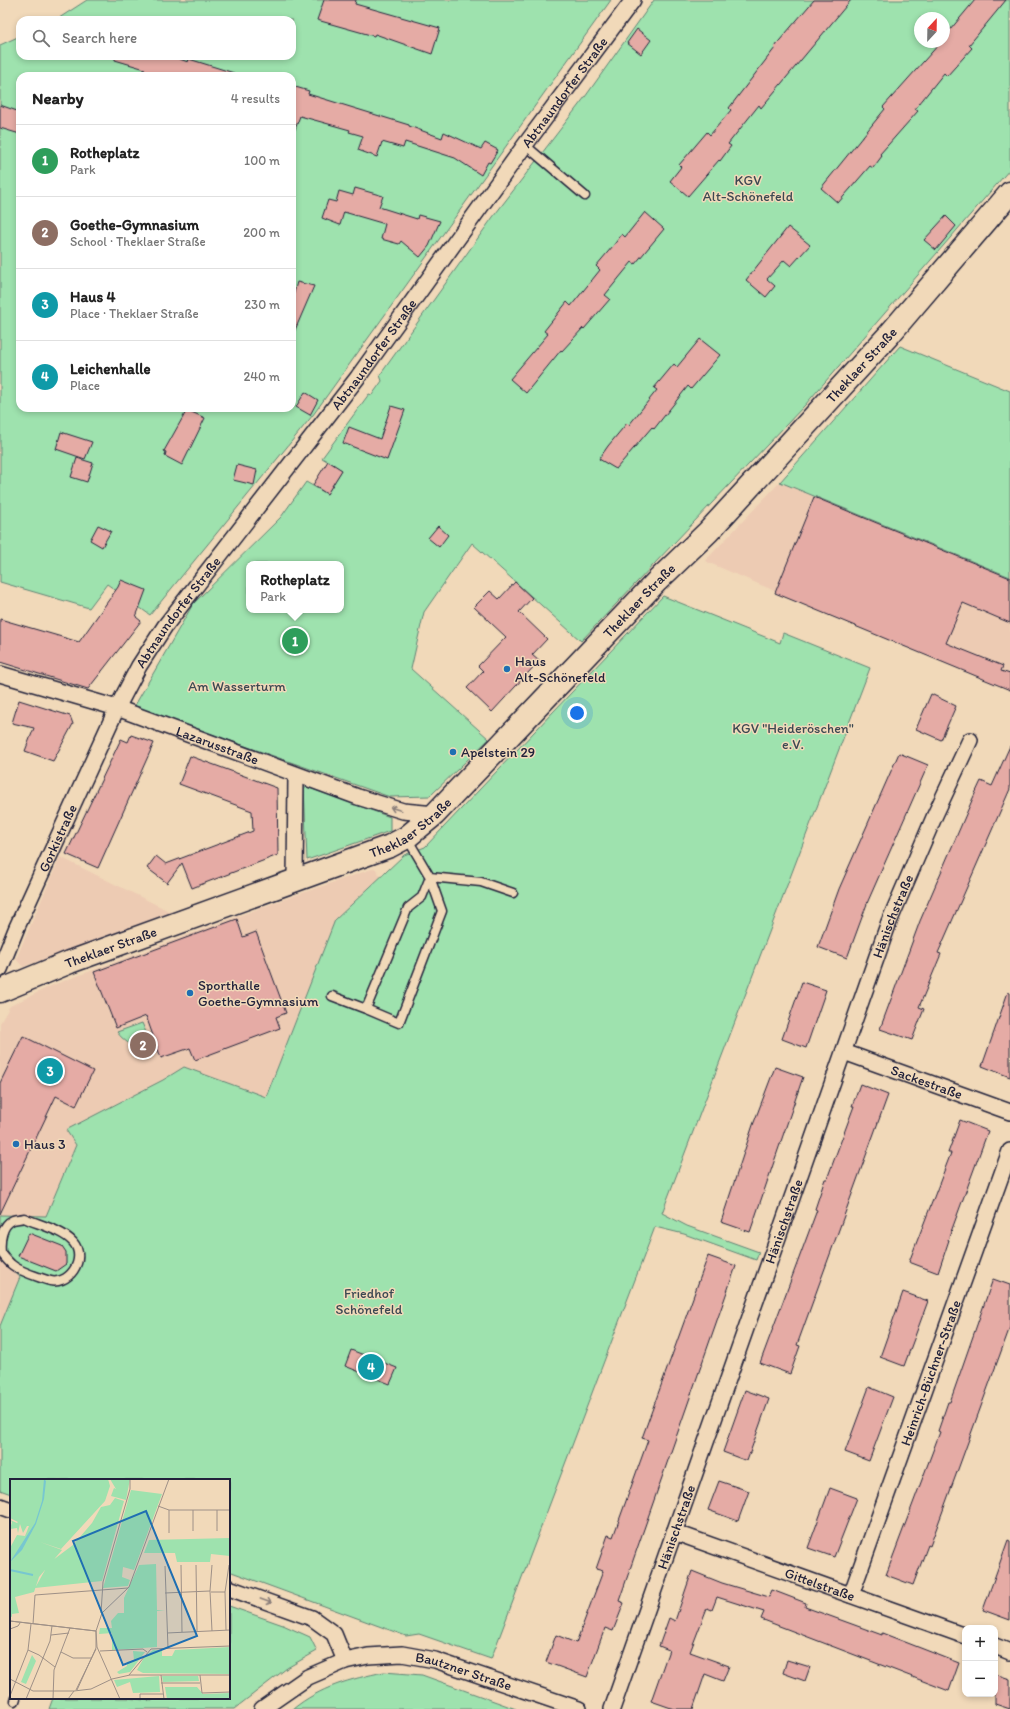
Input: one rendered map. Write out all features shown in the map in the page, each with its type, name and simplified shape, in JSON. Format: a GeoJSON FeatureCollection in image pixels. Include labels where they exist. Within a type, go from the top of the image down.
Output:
{"type":"FeatureCollection","features":[{"type":"Feature","properties":{"kind":"main road","name":"Theklaer Straße"},"geometry":{"type":"LineString","coordinates":[[0,991],[64,964],[390,846],[407,837],[435,814],[657,581],[708,532],[888,336],[1010,193]]}},
{"type":"Feature","properties":{"kind":"street","name":"Abtnaundorfer Straße"},"geometry":{"type":"LineString","coordinates":[[117,708],[139,666],[165,626],[358,377],[525,145],[633,0]]}},
{"type":"Feature","properties":{"kind":"street","name":"Lazarusstraße"},"geometry":{"type":"LineString","coordinates":[[0,674],[117,708],[358,797],[403,811],[435,814]]}},
{"type":"Feature","properties":{"kind":"street","name":"Gorkistraße"},"geometry":{"type":"LineString","coordinates":[[0,969],[32,892],[117,708]]}},
{"type":"Feature","properties":{"kind":"street","name":"Hänischstraße"},"geometry":{"type":"LineString","coordinates":[[612,1709],[889,922],[935,815],[970,740]]}},
{"type":"Feature","properties":{"kind":"street"},"geometry":{"type":"LineString","coordinates":[[295,880],[296,775]]}},
{"type":"Feature","properties":{"kind":"street","name":"Sackestraße"},"geometry":{"type":"LineString","coordinates":[[844,1052],[1010,1112]]}},
{"type":"Feature","properties":{"kind":"street","name":"Heinrich-Büchner-Straße"},"geometry":{"type":"LineString","coordinates":[[851,1595],[1010,1151]]}},
{"type":"Feature","properties":{"kind":"street"},"geometry":{"type":"LineString","coordinates":[[0,1506],[10,1510]]}},
{"type":"Feature","properties":{"kind":"street","name":"Gittelstraße"},"geometry":{"type":"LineString","coordinates":[[674,1532],[962,1635]]}},
{"type":"Feature","properties":{"kind":"street"},"geometry":{"type":"LineString","coordinates":[[230,1588],[312,1618],[334,1634],[344,1661]]}},
{"type":"Feature","properties":{"kind":"street"},"geometry":{"type":"LineString","coordinates":[[998,1647],[1010,1652]]}},
{"type":"Feature","properties":{"kind":"street","name":"Bautzner Straße"},"geometry":{"type":"LineString","coordinates":[[262,1709],[308,1677],[344,1661],[368,1656],[402,1654],[435,1660],[579,1709]]}},
{"type":"Feature","properties":{"kind":"lane"},"geometry":{"type":"LineString","coordinates":[[525,145],[585,196]]}},
{"type":"Feature","properties":{"kind":"lane"},"geometry":{"type":"LineString","coordinates":[[332,996],[398,1023],[442,911],[430,877],[407,837]]}},
{"type":"Feature","properties":{"kind":"lane"},"geometry":{"type":"LineString","coordinates":[[430,877],[481,882],[513,893]]}},
{"type":"Feature","properties":{"kind":"lane"},"geometry":{"type":"LineString","coordinates":[[366,1009],[408,908],[422,897],[430,877]]}},
{"type":"Feature","properties":{"kind":"lane"},"geometry":{"type":"LineString","coordinates":[[24,1218],[65,1235],[74,1243],[78,1253],[79,1260],[76,1268],[69,1276],[50,1281],[12,1265],[2,1254],[0,1241],[1,1232],[12,1221],[24,1218]]}},
{"type":"Feature","properties":{"kind":"shaded area"},"geometry":{"type":"Polygon","coordinates":[[[780,482],[1010,577],[1010,690],[775,593],[775,591],[705,561],[780,482]]]}},
{"type":"Feature","properties":{"kind":"shaded area"},"geometry":{"type":"Polygon","coordinates":[[[60,857],[171,912],[23,967],[16,959],[60,857]]]}},
{"type":"Feature","properties":{"kind":"shaded area"},"geometry":{"type":"Polygon","coordinates":[[[375,868],[381,877],[335,920],[266,1097],[184,1067],[163,1080],[66,1130],[76,1145],[46,1216],[0,1215],[0,1023],[10,1006],[53,985],[282,900],[375,868]]]}},
{"type":"Feature","properties":{"kind":"shaded area"},"geometry":{"type":"Polygon","coordinates":[[[0,1259],[20,1277],[0,1326],[0,1259]]]}},
{"type":"Feature","properties":{"kind":"green space"},"geometry":{"type":"Polygon","coordinates":[[[87,0],[611,0],[313,415],[150,615],[107,584],[89,608],[0,582],[0,45],[16,38],[16,60],[296,60],[296,16],[62,16],[87,0]]]}},
{"type":"Feature","properties":{"kind":"green space","name":"KGV Alt-Schönefeld"},"geometry":{"type":"Polygon","coordinates":[[[654,0],[1010,0],[1010,169],[805,405],[581,641],[472,543],[424,612],[411,669],[489,739],[430,796],[390,797],[134,707],[193,604],[281,517],[306,482],[327,494],[342,470],[322,458],[369,394],[372,395],[382,381],[380,375],[493,217],[585,97],[654,0]]]}},
{"type":"Feature","properties":{"kind":"green space"},"geometry":{"type":"Polygon","coordinates":[[[900,346],[1010,391],[1010,577],[780,482],[900,346]]]}},
{"type":"Feature","properties":{"kind":"green space","name":"Friedhof Schönefeld"},"geometry":{"type":"Polygon","coordinates":[[[663,596],[780,643],[783,633],[870,668],[662,1213],[687,1226],[759,1252],[756,1260],[684,1234],[655,1227],[491,1659],[419,1634],[406,1636],[230,1571],[230,1479],[10,1479],[10,1494],[0,1490],[0,1326],[20,1277],[0,1259],[0,1215],[46,1216],[76,1145],[66,1130],[163,1080],[184,1067],[266,1097],[335,920],[404,855],[425,847],[663,596]]]}},
{"type":"Feature","properties":{"kind":"green space"},"geometry":{"type":"Polygon","coordinates":[[[304,786],[390,817],[390,831],[307,860],[304,786]]]}},
{"type":"Feature","properties":{"kind":"green space"},"geometry":{"type":"Polygon","coordinates":[[[142,1023],[152,1046],[151,1051],[146,1051],[132,1045],[123,1039],[117,1032],[142,1023]]]}},
{"type":"Feature","properties":{"kind":"green space"},"geometry":{"type":"Polygon","coordinates":[[[230,1606],[283,1625],[310,1637],[317,1651],[287,1668],[234,1709],[49,1709],[53,1699],[135,1699],[152,1701],[153,1699],[230,1699],[230,1606]]]}},
{"type":"Feature","properties":{"kind":"green space"},"geometry":{"type":"Polygon","coordinates":[[[384,1672],[422,1675],[516,1709],[293,1709],[303,1701],[325,1689],[347,1681],[384,1672]]]}},
{"type":"Feature","properties":{"kind":"building"},"geometry":{"type":"Polygon","coordinates":[[[324,0],[356,0],[355,4],[440,28],[432,54],[375,34],[374,36],[317,20],[324,0]]]}},
{"type":"Feature","properties":{"kind":"building"},"geometry":{"type":"Polygon","coordinates":[[[814,0],[851,0],[761,108],[759,105],[728,144],[731,146],[720,161],[719,160],[688,196],[670,181],[681,167],[679,165],[707,132],[710,135],[731,110],[729,108],[775,48],[774,47],[814,0]]]}},
{"type":"Feature","properties":{"kind":"building"},"geometry":{"type":"Polygon","coordinates":[[[975,0],[1006,0],[969,45],[972,48],[947,76],[944,73],[915,109],[918,111],[880,154],[882,156],[873,168],[870,166],[838,203],[821,188],[885,109],[883,107],[936,48],[950,48],[950,30],[975,0]]]}},
{"type":"Feature","properties":{"kind":"building"},"geometry":{"type":"Polygon","coordinates":[[[637,29],[651,40],[641,54],[627,43],[637,29]]]}},
{"type":"Feature","properties":{"kind":"building"},"geometry":{"type":"Polygon","coordinates":[[[115,60],[182,60],[188,62],[189,60],[192,60],[231,72],[144,72],[145,69],[115,60]]]}},
{"type":"Feature","properties":{"kind":"building"},"geometry":{"type":"Polygon","coordinates":[[[296,87],[309,91],[308,94],[409,125],[442,138],[444,132],[481,149],[485,143],[498,150],[490,163],[488,162],[481,175],[455,158],[405,142],[403,148],[382,142],[377,157],[358,150],[363,136],[349,132],[350,130],[300,116],[296,127],[296,87]]]}},
{"type":"Feature","properties":{"kind":"building"},"geometry":{"type":"Polygon","coordinates":[[[0,105],[16,111],[16,133],[0,128],[0,105]]]}},
{"type":"Feature","properties":{"kind":"building"},"geometry":{"type":"Polygon","coordinates":[[[355,188],[383,196],[379,207],[417,219],[418,215],[440,221],[429,246],[420,257],[401,241],[399,244],[381,239],[385,224],[344,212],[340,225],[322,218],[328,200],[336,202],[339,191],[353,195],[355,188]]]}},
{"type":"Feature","properties":{"kind":"building"},"geometry":{"type":"Polygon","coordinates":[[[645,212],[664,229],[635,264],[632,262],[605,295],[610,299],[584,329],[583,328],[562,351],[561,350],[526,393],[510,379],[548,334],[544,331],[567,302],[571,306],[600,270],[596,266],[622,234],[625,237],[645,212]]]}},
{"type":"Feature","properties":{"kind":"building"},"geometry":{"type":"Polygon","coordinates":[[[946,216],[956,226],[936,250],[924,240],[946,216]]]}},
{"type":"Feature","properties":{"kind":"building"},"geometry":{"type":"Polygon","coordinates":[[[788,227],[810,245],[791,266],[784,260],[767,279],[775,286],[766,297],[746,280],[788,227]]]}},
{"type":"Feature","properties":{"kind":"building"},"geometry":{"type":"Polygon","coordinates":[[[297,282],[314,286],[296,328],[297,282]]]}},
{"type":"Feature","properties":{"kind":"building"},"geometry":{"type":"Polygon","coordinates":[[[700,339],[720,355],[691,389],[688,386],[654,429],[652,427],[616,469],[599,459],[627,423],[629,425],[657,390],[654,388],[674,364],[677,367],[700,339]]]}},
{"type":"Feature","properties":{"kind":"building"},"geometry":{"type":"Polygon","coordinates":[[[305,392],[318,400],[310,415],[296,407],[305,392]]]}},
{"type":"Feature","properties":{"kind":"building"},"geometry":{"type":"Polygon","coordinates":[[[391,406],[405,410],[387,460],[343,443],[349,427],[380,439],[391,406]]]}},
{"type":"Feature","properties":{"kind":"building"},"geometry":{"type":"Polygon","coordinates":[[[186,412],[192,412],[205,418],[182,465],[165,456],[166,452],[164,451],[186,412]]]}},
{"type":"Feature","properties":{"kind":"building"},"geometry":{"type":"Polygon","coordinates":[[[61,432],[92,442],[85,459],[56,449],[61,432]]]}},
{"type":"Feature","properties":{"kind":"building"},"geometry":{"type":"Polygon","coordinates":[[[77,458],[93,463],[87,482],[71,477],[77,458]]]}},
{"type":"Feature","properties":{"kind":"building"},"geometry":{"type":"Polygon","coordinates":[[[328,461],[342,470],[327,494],[313,485],[328,461]]]}},
{"type":"Feature","properties":{"kind":"building"},"geometry":{"type":"Polygon","coordinates":[[[237,465],[257,470],[254,485],[233,480],[237,465]]]}},
{"type":"Feature","properties":{"kind":"building"},"geometry":{"type":"Polygon","coordinates":[[[814,497],[1010,578],[1010,623],[963,603],[946,643],[1003,666],[1001,671],[1010,674],[1010,690],[775,593],[814,497]]]}},
{"type":"Feature","properties":{"kind":"building"},"geometry":{"type":"Polygon","coordinates":[[[98,525],[111,531],[102,547],[90,540],[98,525]]]}},
{"type":"Feature","properties":{"kind":"building"},"geometry":{"type":"Polygon","coordinates":[[[438,526],[448,535],[439,547],[428,538],[438,526]]]}},
{"type":"Feature","properties":{"kind":"building"},"geometry":{"type":"Polygon","coordinates":[[[121,580],[146,590],[136,617],[141,621],[88,689],[0,662],[0,619],[79,642],[118,587],[121,580]]]}},
{"type":"Feature","properties":{"kind":"building"},"geometry":{"type":"Polygon","coordinates":[[[515,582],[532,598],[519,612],[547,639],[532,655],[539,661],[492,712],[467,688],[483,671],[478,666],[506,637],[474,607],[490,591],[499,599],[515,582]]]}},
{"type":"Feature","properties":{"kind":"building"},"geometry":{"type":"Polygon","coordinates":[[[931,694],[956,706],[941,740],[916,729],[931,694]]]}},
{"type":"Feature","properties":{"kind":"building"},"geometry":{"type":"Polygon","coordinates":[[[19,700],[70,716],[73,724],[53,761],[25,751],[34,728],[12,723],[19,700]]]}},
{"type":"Feature","properties":{"kind":"building"},"geometry":{"type":"Polygon","coordinates":[[[131,735],[154,743],[98,868],[66,854],[121,739],[128,742],[131,735]]]}},
{"type":"Feature","properties":{"kind":"building"},"geometry":{"type":"Polygon","coordinates":[[[1010,746],[1010,789],[938,953],[941,954],[919,1007],[924,1009],[912,1040],[880,1029],[920,921],[973,798],[981,781],[992,786],[1010,746]]]}},
{"type":"Feature","properties":{"kind":"building"},"geometry":{"type":"Polygon","coordinates":[[[899,753],[928,765],[868,901],[847,958],[818,947],[839,889],[899,753]]]}},
{"type":"Feature","properties":{"kind":"building"},"geometry":{"type":"Polygon","coordinates":[[[190,756],[277,788],[278,855],[192,888],[182,863],[167,883],[147,868],[156,856],[166,864],[253,831],[252,811],[179,784],[190,756]]]}},
{"type":"Feature","properties":{"kind":"building","name":"Sporthalle Goethe-Gymnasium"},"geometry":{"type":"Polygon","coordinates":[[[237,919],[243,937],[256,932],[286,1013],[276,1017],[280,1028],[195,1060],[190,1048],[161,1058],[146,1016],[116,1028],[94,972],[237,919]]]}},
{"type":"Feature","properties":{"kind":"building"},"geometry":{"type":"Polygon","coordinates":[[[802,982],[826,990],[806,1048],[782,1039],[802,982]]]}},
{"type":"Feature","properties":{"kind":"building"},"geometry":{"type":"Polygon","coordinates":[[[1008,992],[1010,993],[1010,1077],[982,1066],[1008,992]]]}},
{"type":"Feature","properties":{"kind":"building"},"geometry":{"type":"Polygon","coordinates":[[[23,1036],[93,1071],[76,1106],[56,1096],[0,1214],[0,1083],[23,1036]]]}},
{"type":"Feature","properties":{"kind":"building"},"geometry":{"type":"Polygon","coordinates":[[[775,1067],[803,1077],[750,1232],[721,1222],[753,1125],[775,1067]]]}},
{"type":"Feature","properties":{"kind":"building"},"geometry":{"type":"Polygon","coordinates":[[[860,1084],[888,1095],[797,1345],[800,1346],[790,1374],[760,1363],[817,1210],[815,1209],[825,1179],[827,1179],[854,1106],[852,1106],[860,1084]]]}},
{"type":"Feature","properties":{"kind":"building"},"geometry":{"type":"Polygon","coordinates":[[[960,1120],[988,1131],[948,1240],[938,1273],[909,1262],[951,1153],[948,1153],[960,1120]]]}},
{"type":"Feature","properties":{"kind":"building"},"geometry":{"type":"Polygon","coordinates":[[[29,1233],[62,1246],[66,1252],[66,1264],[56,1271],[18,1256],[29,1233]]]}},
{"type":"Feature","properties":{"kind":"building"},"geometry":{"type":"Polygon","coordinates":[[[708,1256],[736,1266],[619,1601],[624,1603],[613,1631],[605,1628],[587,1677],[546,1662],[556,1635],[576,1643],[603,1571],[596,1569],[608,1535],[613,1537],[648,1440],[642,1438],[708,1256]]]}},
{"type":"Feature","properties":{"kind":"building"},"geometry":{"type":"Polygon","coordinates":[[[993,1279],[1010,1285],[1010,1327],[930,1546],[928,1545],[913,1585],[886,1575],[940,1432],[938,1431],[948,1402],[950,1402],[993,1279]]]}},
{"type":"Feature","properties":{"kind":"building"},"geometry":{"type":"Polygon","coordinates":[[[903,1292],[928,1301],[904,1366],[880,1357],[903,1292]]]}},
{"type":"Feature","properties":{"kind":"building"},"geometry":{"type":"Polygon","coordinates":[[[351,1350],[397,1368],[390,1384],[345,1366],[351,1350]]]}},
{"type":"Feature","properties":{"kind":"building"},"geometry":{"type":"Polygon","coordinates":[[[869,1387],[893,1397],[869,1461],[845,1452],[869,1387]]]}},
{"type":"Feature","properties":{"kind":"building"},"geometry":{"type":"Polygon","coordinates":[[[745,1390],[769,1399],[747,1461],[723,1452],[745,1390]]]}},
{"type":"Feature","properties":{"kind":"building"},"geometry":{"type":"Polygon","coordinates":[[[719,1481],[749,1491],[738,1521],[708,1510],[719,1481]]]}},
{"type":"Feature","properties":{"kind":"building"},"geometry":{"type":"Polygon","coordinates":[[[830,1488],[857,1498],[834,1557],[808,1548],[830,1488]]]}},
{"type":"Feature","properties":{"kind":"building"},"geometry":{"type":"Polygon","coordinates":[[[1008,1540],[1010,1541],[1010,1620],[983,1610],[1008,1540]]]}},
{"type":"Feature","properties":{"kind":"building"},"geometry":{"type":"Polygon","coordinates":[[[692,1571],[722,1583],[769,1597],[772,1590],[806,1603],[805,1607],[882,1635],[882,1633],[959,1663],[949,1691],[761,1619],[764,1612],[717,1597],[712,1610],[707,1608],[690,1652],[729,1666],[723,1681],[705,1674],[693,1709],[674,1709],[651,1701],[669,1650],[659,1646],[669,1618],[675,1621],[692,1571]]]}},
{"type":"Feature","properties":{"kind":"building"},"geometry":{"type":"Polygon","coordinates":[[[787,1660],[810,1667],[805,1681],[783,1673],[787,1660]]]}},
{"type":"Feature","properties":{"kind":"building"},"geometry":{"type":"Polygon","coordinates":[[[998,1675],[1010,1679],[1010,1709],[995,1704],[995,1697],[998,1697],[998,1675]]]}},
{"type":"Feature","properties":{"kind":"place","name":"Rotheplatz"},"geometry":{"type":"Point","coordinates":[295,641]}},
{"type":"Feature","properties":{"kind":"place","name":"Haus Alt-Schönefeld"},"geometry":{"type":"Point","coordinates":[507,669]}},
{"type":"Feature","properties":{"kind":"place","name":"Apelstein 29"},"geometry":{"type":"Point","coordinates":[453,752]}},
{"type":"Feature","properties":{"kind":"place","name":"Sporthalle Goethe-Gymnasium"},"geometry":{"type":"Point","coordinates":[190,993]}},
{"type":"Feature","properties":{"kind":"place","name":"Goethe-Gymnasium"},"geometry":{"type":"Point","coordinates":[143,1045]}},
{"type":"Feature","properties":{"kind":"place","name":"Haus 4"},"geometry":{"type":"Point","coordinates":[50,1071]}},
{"type":"Feature","properties":{"kind":"place","name":"Haus 3"},"geometry":{"type":"Point","coordinates":[16,1144]}},
{"type":"Feature","properties":{"kind":"place","name":"Leichenhalle"},"geometry":{"type":"Point","coordinates":[371,1367]}},
{"type":"Feature","properties":{"kind":"park label","name":"Am Wasserturm"},"geometry":{"type":"Point","coordinates":[237,686]}},
{"type":"Feature","properties":{"kind":"park label","name":"KGV \"Heideröschen\" e.V."},"geometry":{"type":"Point","coordinates":[793,736]}}]}
